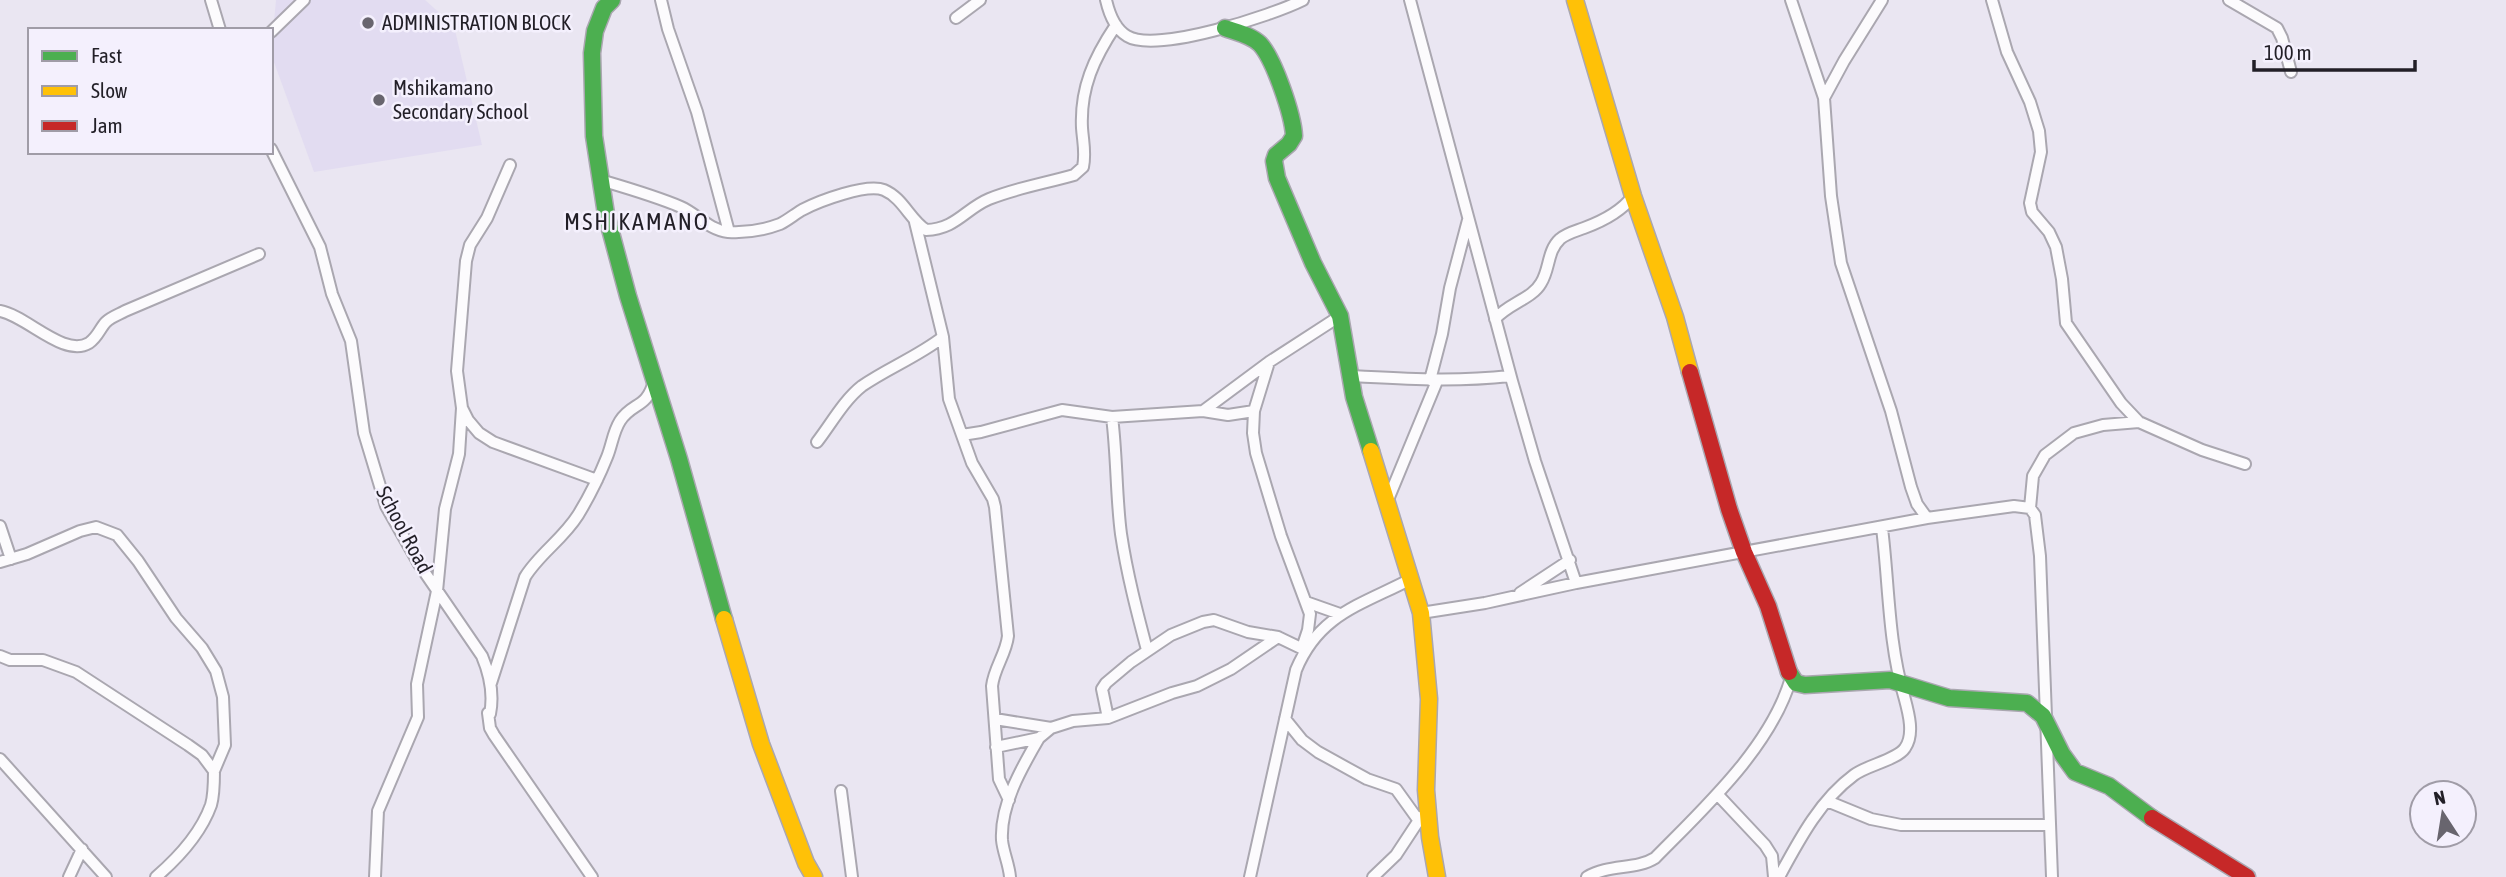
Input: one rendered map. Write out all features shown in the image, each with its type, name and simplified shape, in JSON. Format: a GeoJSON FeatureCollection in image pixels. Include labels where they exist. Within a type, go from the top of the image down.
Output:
{"type":"FeatureCollection","features":[{"type":"Feature","properties":{"kind":"street"},"geometry":{"type":"LineString","coordinates":[[211,0],[219,28]]}},
{"type":"Feature","properties":{"kind":"street"},"geometry":{"type":"LineString","coordinates":[[273,31],[304,0]]}},
{"type":"Feature","properties":{"kind":"street"},"geometry":{"type":"LineString","coordinates":[[612,0],[604,8],[595,30],[592,53],[594,136],[606,214],[760,741],[806,863],[814,877]]}},
{"type":"Feature","properties":{"kind":"street"},"geometry":{"type":"LineString","coordinates":[[661,0],[668,29],[697,111],[729,232]]}},
{"type":"Feature","properties":{"kind":"street"},"geometry":{"type":"LineString","coordinates":[[956,19],[980,0]]}},
{"type":"Feature","properties":{"kind":"street"},"geometry":{"type":"LineString","coordinates":[[1106,0],[1115,25],[1125,35],[1146,41],[1225,28],[1269,15],[1303,0]]}},
{"type":"Feature","properties":{"kind":"street"},"geometry":{"type":"LineString","coordinates":[[1410,0],[1510,376],[1576,583]]}},
{"type":"Feature","properties":{"kind":"street"},"geometry":{"type":"LineString","coordinates":[[1575,0],[1633,196],[1675,317],[1711,451],[1744,552],[1768,606],[1791,678],[1796,683],[1805,685],[1871,680],[1900,683],[1949,698],[2027,703],[2036,707],[2064,757],[2080,776],[2107,785],[2151,818],[2224,860],[2247,877]]}},
{"type":"Feature","properties":{"kind":"street"},"geometry":{"type":"LineString","coordinates":[[1791,0],[1824,98],[1831,196],[1841,263],[1891,411],[1911,487],[1917,504],[1927,518]]}},
{"type":"Feature","properties":{"kind":"street"},"geometry":{"type":"LineString","coordinates":[[1824,98],[1882,0]]}},
{"type":"Feature","properties":{"kind":"street"},"geometry":{"type":"LineString","coordinates":[[1992,0],[2007,52],[2030,102],[2039,131],[2041,152],[2030,203],[2032,212],[2049,232],[2056,247],[2066,323],[2121,403],[2140,422],[2202,450],[2245,464]]}},
{"type":"Feature","properties":{"kind":"street"},"geometry":{"type":"LineString","coordinates":[[2229,0],[2277,28],[2291,72]]}},
{"type":"Feature","properties":{"kind":"street"},"geometry":{"type":"LineString","coordinates":[[600,180],[638,190],[679,206],[718,230],[729,232],[765,229],[822,201],[842,194],[876,189],[884,190],[892,196],[915,222],[926,230],[952,225],[978,204],[1074,174],[1083,167],[1085,157],[1082,100],[1094,62],[1115,25]]}},
{"type":"Feature","properties":{"kind":"street"},"geometry":{"type":"LineString","coordinates":[[1225,28],[1259,43],[1270,60],[1294,135],[1276,155],[1274,161],[1277,178],[1313,263],[1340,316],[1350,376],[1421,613],[1429,699],[1427,806],[1437,877]]}},
{"type":"Feature","properties":{"kind":"street","name":"School Road"},"geometry":{"type":"LineString","coordinates":[[273,153],[320,247],[332,295],[351,341],[364,433],[386,506],[419,564],[482,656],[493,696],[490,715],[488,713],[490,728],[592,877]]}},
{"type":"Feature","properties":{"kind":"street"},"geometry":{"type":"LineString","coordinates":[[375,877],[378,811],[418,718],[417,684],[438,591],[445,509],[459,453],[462,408],[457,372],[466,261],[470,245],[487,218],[510,165]]}},
{"type":"Feature","properties":{"kind":"street"},"geometry":{"type":"LineString","coordinates":[[1495,319],[1503,310],[1535,292],[1540,286],[1551,251],[1562,237],[1607,218],[1627,204],[1633,196]]}},
{"type":"Feature","properties":{"kind":"street"},"geometry":{"type":"LineString","coordinates":[[1387,502],[1434,381],[1450,288],[1468,219]]}},
{"type":"Feature","properties":{"kind":"street"},"geometry":{"type":"LineString","coordinates":[[915,222],[943,337],[947,387],[972,463],[995,507],[1008,636],[1007,644],[993,672],[992,686],[999,779],[1009,800]]}},
{"type":"Feature","properties":{"kind":"street"},"geometry":{"type":"LineString","coordinates":[[0,311],[17,316],[65,345],[87,345],[98,335],[106,322],[125,310],[259,254]]}},
{"type":"Feature","properties":{"kind":"street"},"geometry":{"type":"LineString","coordinates":[[1203,411],[1269,362],[1340,316]]}},
{"type":"Feature","properties":{"kind":"street"},"geometry":{"type":"LineString","coordinates":[[817,442],[846,403],[862,387],[926,351],[943,337]]}},
{"type":"Feature","properties":{"kind":"street"},"geometry":{"type":"LineString","coordinates":[[1250,877],[1296,670],[1310,622],[1306,602],[1259,470],[1253,433],[1254,411],[1269,362]]}},
{"type":"Feature","properties":{"kind":"street"},"geometry":{"type":"LineString","coordinates":[[1350,376],[1434,381],[1510,376]]}},
{"type":"Feature","properties":{"kind":"street"},"geometry":{"type":"LineString","coordinates":[[490,686],[525,577],[531,566],[575,519],[597,480],[617,426],[623,416],[647,399],[654,379]]}},
{"type":"Feature","properties":{"kind":"street"},"geometry":{"type":"LineString","coordinates":[[462,408],[468,420],[493,442],[597,480]]}},
{"type":"Feature","properties":{"kind":"street"},"geometry":{"type":"LineString","coordinates":[[962,435],[1062,410],[1112,417],[1203,411],[1228,415],[1254,411]]}},
{"type":"Feature","properties":{"kind":"street"},"geometry":{"type":"LineString","coordinates":[[1112,417],[1121,531],[1135,605],[1147,650]]}},
{"type":"Feature","properties":{"kind":"street"},"geometry":{"type":"LineString","coordinates":[[2052,877],[2040,556],[2035,515],[2030,508],[2033,476],[2045,454],[2074,433],[2122,422],[2140,422]]}},
{"type":"Feature","properties":{"kind":"street"},"geometry":{"type":"LineString","coordinates":[[1421,613],[1927,518],[2014,506],[2030,508]]}},
{"type":"Feature","properties":{"kind":"street"},"geometry":{"type":"LineString","coordinates":[[0,526],[5,560],[96,527],[117,535],[176,618],[202,648],[216,671],[223,696],[225,745],[214,771],[212,804],[196,834],[172,863],[156,877]]}},
{"type":"Feature","properties":{"kind":"street"},"geometry":{"type":"LineString","coordinates":[[1776,877],[1827,801],[1854,775],[1906,748],[1910,728],[1900,683],[1887,594],[1882,528]]}},
{"type":"Feature","properties":{"kind":"street"},"geometry":{"type":"LineString","coordinates":[[1515,597],[1570,560]]}},
{"type":"Feature","properties":{"kind":"street"},"geometry":{"type":"LineString","coordinates":[[1303,649],[1340,614],[1411,579]]}},
{"type":"Feature","properties":{"kind":"street"},"geometry":{"type":"LineString","coordinates":[[1306,602],[1340,614]]}},
{"type":"Feature","properties":{"kind":"street"},"geometry":{"type":"LineString","coordinates":[[1108,718],[1102,695],[1104,685],[1147,650],[1188,626],[1214,620],[1248,632],[1278,637],[1303,649]]}},
{"type":"Feature","properties":{"kind":"street"},"geometry":{"type":"LineString","coordinates":[[1010,877],[1002,838],[1009,800],[1039,738],[1051,728],[1073,721],[1108,718],[1197,686],[1231,669],[1278,637]]}},
{"type":"Feature","properties":{"kind":"street"},"geometry":{"type":"LineString","coordinates":[[0,656],[10,660],[43,660],[76,672],[195,750],[214,771]]}},
{"type":"Feature","properties":{"kind":"street"},"geometry":{"type":"LineString","coordinates":[[1587,877],[1610,867],[1649,862],[1655,858],[1718,794],[1771,724],[1791,678]]}},
{"type":"Feature","properties":{"kind":"street"},"geometry":{"type":"LineString","coordinates":[[995,719],[1051,728]]}},
{"type":"Feature","properties":{"kind":"street"},"geometry":{"type":"LineString","coordinates":[[1285,719],[1302,740],[1318,752],[1367,779],[1396,789],[1419,821]]}},
{"type":"Feature","properties":{"kind":"street"},"geometry":{"type":"LineString","coordinates":[[996,747],[1039,738]]}},
{"type":"Feature","properties":{"kind":"street"},"geometry":{"type":"LineString","coordinates":[[0,759],[106,877]]}},
{"type":"Feature","properties":{"kind":"street"},"geometry":{"type":"LineString","coordinates":[[841,791],[852,877]]}},
{"type":"Feature","properties":{"kind":"street"},"geometry":{"type":"LineString","coordinates":[[1718,794],[1765,845],[1772,856],[1776,877]]}},
{"type":"Feature","properties":{"kind":"street"},"geometry":{"type":"LineString","coordinates":[[1827,801],[1871,819],[1901,825],[2049,825]]}},
{"type":"Feature","properties":{"kind":"street"},"geometry":{"type":"LineString","coordinates":[[1373,877],[1396,855],[1427,806]]}},
{"type":"Feature","properties":{"kind":"street"},"geometry":{"type":"LineString","coordinates":[[69,877],[82,849]]}},
{"type":"Feature","properties":{"kind":"street"},"geometry":{"type":"LineString","coordinates":[[1632,877],[1634,865]]}},
{"type":"Feature","properties":{"kind":"shaded area","name":"Mshikamano Secondary School"},"geometry":{"type":"Polygon","coordinates":[[[276,0],[425,0],[454,26],[482,145],[314,172],[273,59],[276,0]]]}},
{"type":"Feature","properties":{"kind":"traffic: fast"},"geometry":{"type":"LineString","coordinates":[[612,0],[604,8],[595,31],[592,53],[594,136],[606,214],[724,619]]}},
{"type":"Feature","properties":{"kind":"traffic: fast"},"geometry":{"type":"LineString","coordinates":[[1225,28],[1248,36],[1260,44],[1282,88],[1294,136],[1276,155],[1274,161],[1277,178],[1313,263],[1340,316],[1354,397],[1371,451]]}},
{"type":"Feature","properties":{"kind":"traffic: fast"},"geometry":{"type":"LineString","coordinates":[[1789,672],[1796,683],[1805,685],[1890,680],[1949,698],[2027,703],[2043,716],[2062,754],[2075,772],[2109,786],[2152,818]]}},
{"type":"Feature","properties":{"kind":"traffic: slow"},"geometry":{"type":"LineString","coordinates":[[1575,0],[1633,196],[1675,317],[1690,372]]}},
{"type":"Feature","properties":{"kind":"traffic: slow"},"geometry":{"type":"LineString","coordinates":[[1371,451],[1421,613],[1429,699],[1426,790],[1437,877]]}},
{"type":"Feature","properties":{"kind":"traffic: slow"},"geometry":{"type":"LineString","coordinates":[[724,619],[761,744],[806,863],[814,877]]}},
{"type":"Feature","properties":{"kind":"traffic: jam"},"geometry":{"type":"LineString","coordinates":[[1690,372],[1729,509],[1744,552],[1768,606],[1789,672]]}},
{"type":"Feature","properties":{"kind":"traffic: jam"},"geometry":{"type":"LineString","coordinates":[[2152,818],[2247,877]]}},
{"type":"Feature","properties":{"kind":"place","name":"ADMINISTRATION BLOCK"},"geometry":{"type":"Point","coordinates":[368,23]}},
{"type":"Feature","properties":{"kind":"place","name":"Mshikamano Secondary School"},"geometry":{"type":"Point","coordinates":[379,100]}},
{"type":"Feature","properties":{"kind":"district","name":"MSHIKAMANO"},"geometry":{"type":"Point","coordinates":[637,222]}}]}
